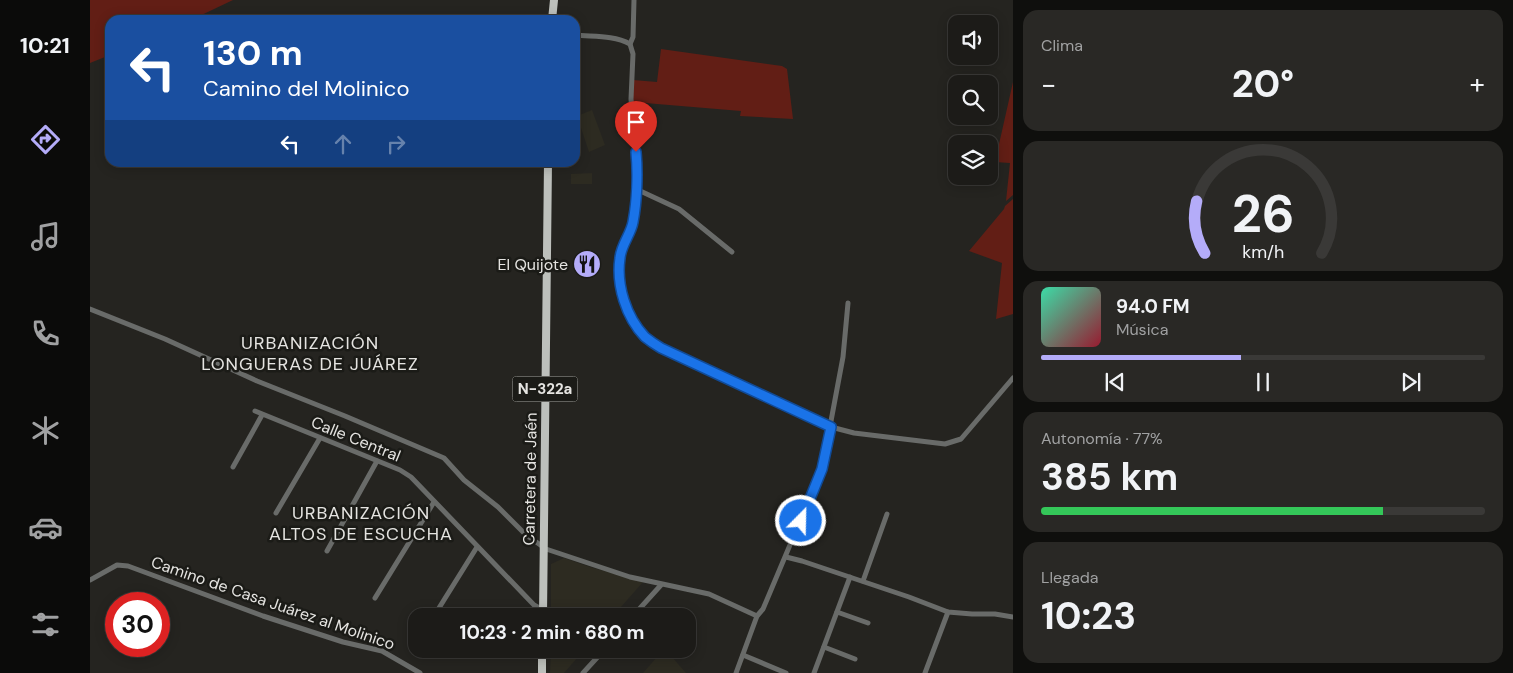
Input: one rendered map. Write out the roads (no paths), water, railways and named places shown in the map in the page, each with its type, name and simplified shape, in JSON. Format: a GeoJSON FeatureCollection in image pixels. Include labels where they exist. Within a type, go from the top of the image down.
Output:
{"type":"FeatureCollection","features":[{"type":"Feature","properties":{"kind":"highway"},"geometry":{"type":"LineString","coordinates":[[552,15],[554,0]]}},
{"type":"Feature","properties":{"kind":"highway","name":"Carretera de Jaén"},"geometry":{"type":"LineString","coordinates":[[543,608],[548,167]]}},
{"type":"Feature","properties":{"kind":"highway"},"geometry":{"type":"LineString","coordinates":[[542,658],[542,673]]}},
{"type":"Feature","properties":{"kind":"street"},"geometry":{"type":"LineString","coordinates":[[634,0],[633,37],[630,44],[633,54],[631,99],[637,170],[633,223],[625,238],[620,258],[620,278],[624,302],[645,337],[661,348],[831,427],[863,434],[946,444],[961,439],[1013,378]]}},
{"type":"Feature","properties":{"kind":"street"},"geometry":{"type":"LineString","coordinates":[[580,35],[614,38],[630,44]]}},
{"type":"Feature","properties":{"kind":"street"},"geometry":{"type":"LineString","coordinates":[[636,189],[678,209],[732,252]]}},
{"type":"Feature","properties":{"kind":"street"},"geometry":{"type":"LineString","coordinates":[[736,673],[757,616],[763,609],[786,557],[822,469],[843,358],[848,303]]}},
{"type":"Feature","properties":{"kind":"street"},"geometry":{"type":"LineString","coordinates":[[90,309],[165,339],[257,381],[444,458],[464,480],[498,507],[525,534],[543,547],[599,568],[709,594],[757,616]]}},
{"type":"Feature","properties":{"kind":"street","name":"Calle Central"},"geometry":{"type":"LineString","coordinates":[[255,411],[400,470],[411,477],[537,608]]}},
{"type":"Feature","properties":{"kind":"street"},"geometry":{"type":"LineString","coordinates":[[233,467],[262,415]]}},
{"type":"Feature","properties":{"kind":"street"},"geometry":{"type":"LineString","coordinates":[[276,513],[320,438]]}},
{"type":"Feature","properties":{"kind":"street"},"geometry":{"type":"LineString","coordinates":[[327,551],[377,461]]}},
{"type":"Feature","properties":{"kind":"street"},"geometry":{"type":"LineString","coordinates":[[375,598],[434,502]]}},
{"type":"Feature","properties":{"kind":"street"},"geometry":{"type":"LineString","coordinates":[[863,582],[887,514]]}},
{"type":"Feature","properties":{"kind":"street"},"geometry":{"type":"LineString","coordinates":[[439,608],[477,547]]}},
{"type":"Feature","properties":{"kind":"street"},"geometry":{"type":"LineString","coordinates":[[786,557],[850,577],[948,612],[1013,616]]}},
{"type":"Feature","properties":{"kind":"street","name":"Camino de Casa Juárez al Molinico"},"geometry":{"type":"LineString","coordinates":[[90,580],[117,565],[128,566],[343,642],[382,651],[420,673]]}},
{"type":"Feature","properties":{"kind":"street"},"geometry":{"type":"LineString","coordinates":[[814,673],[850,577]]}},
{"type":"Feature","properties":{"kind":"street"},"geometry":{"type":"LineString","coordinates":[[640,608],[661,584]]}},
{"type":"Feature","properties":{"kind":"street"},"geometry":{"type":"LineString","coordinates":[[837,612],[868,623]]}},
{"type":"Feature","properties":{"kind":"street"},"geometry":{"type":"LineString","coordinates":[[925,673],[948,612]]}},
{"type":"Feature","properties":{"kind":"street"},"geometry":{"type":"LineString","coordinates":[[824,647],[855,659]]}},
{"type":"Feature","properties":{"kind":"street"},"geometry":{"type":"LineString","coordinates":[[742,655],[786,673]]}},
{"type":"Feature","properties":{"kind":"street"},"geometry":{"type":"LineString","coordinates":[[583,673],[596,658]]}},
{"type":"Feature","properties":{"kind":"place","name":"El Quijote"},"geometry":{"type":"Point","coordinates":[587,264]}},
{"type":"Feature","properties":{"kind":"district","name":"URBANIZACIÓN LONGUERAS DE JUÁREZ"},"geometry":{"type":"Point","coordinates":[310,353]}},
{"type":"Feature","properties":{"kind":"district","name":"URBANIZACIÓN ALTOS DE ESCUCHA"},"geometry":{"type":"Point","coordinates":[361,523]}}]}
